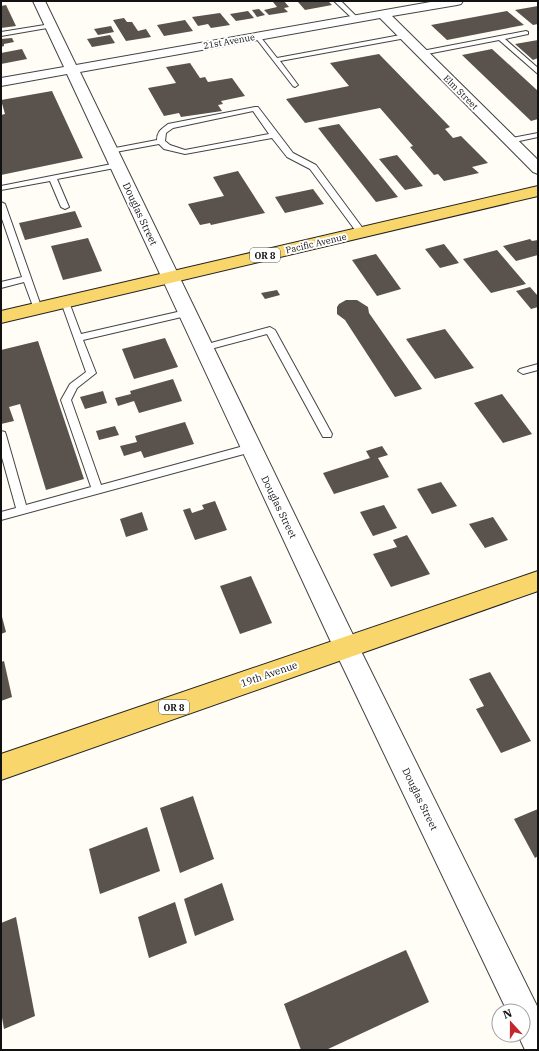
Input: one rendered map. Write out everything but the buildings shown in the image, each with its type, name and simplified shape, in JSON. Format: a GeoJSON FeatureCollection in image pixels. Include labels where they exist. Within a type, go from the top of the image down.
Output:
{"type":"FeatureCollection","features":[{"type":"Feature","properties":{"kind":"main road","name":"Pacific Avenue"},"geometry":{"type":"LineString","coordinates":[[1,317],[538,191]]}},
{"type":"Feature","properties":{"kind":"main road","name":"19th Avenue"},"geometry":{"type":"LineString","coordinates":[[1,767],[538,581]]}},
{"type":"Feature","properties":{"kind":"street","name":"Douglas Street"},"geometry":{"type":"LineString","coordinates":[[39,1],[169,278],[519,1003]]}},
{"type":"Feature","properties":{"kind":"street","name":"21st Avenue"},"geometry":{"type":"LineString","coordinates":[[1,82],[457,1]]}},
{"type":"Feature","properties":{"kind":"street","name":"Elm Street"},"geometry":{"type":"LineString","coordinates":[[383,14],[538,169]]}},
{"type":"Feature","properties":{"kind":"street","name":"Douglas Street"},"geometry":{"type":"LineString","coordinates":[[531,1028],[538,1042]]}},
{"type":"Feature","properties":{"kind":"lane"},"geometry":{"type":"LineString","coordinates":[[338,1],[356,19]]}},
{"type":"Feature","properties":{"kind":"lane"},"geometry":{"type":"LineString","coordinates":[[1,34],[51,26]]}},
{"type":"Feature","properties":{"kind":"lane"},"geometry":{"type":"LineString","coordinates":[[422,53],[526,33]]}},
{"type":"Feature","properties":{"kind":"lane"},"geometry":{"type":"LineString","coordinates":[[257,36],[295,85]]}},
{"type":"Feature","properties":{"kind":"lane"},"geometry":{"type":"LineString","coordinates":[[276,60],[406,36]]}},
{"type":"Feature","properties":{"kind":"lane"},"geometry":{"type":"LineString","coordinates":[[500,38],[537,69]]}},
{"type":"Feature","properties":{"kind":"lane"},"geometry":{"type":"LineString","coordinates":[[274,135],[185,152],[167,147],[161,141],[161,134],[171,126],[255,109],[290,155],[313,167],[361,232]]}},
{"type":"Feature","properties":{"kind":"lane"},"geometry":{"type":"LineString","coordinates":[[510,141],[538,135]]}},
{"type":"Feature","properties":{"kind":"lane"},"geometry":{"type":"LineString","coordinates":[[1,188],[53,178],[161,141]]}},
{"type":"Feature","properties":{"kind":"lane"},"geometry":{"type":"LineString","coordinates":[[53,178],[65,207]]}},
{"type":"Feature","properties":{"kind":"lane"},"geometry":{"type":"LineString","coordinates":[[1,204],[38,309]]}},
{"type":"Feature","properties":{"kind":"lane"},"geometry":{"type":"LineString","coordinates":[[1,285],[27,279]]}},
{"type":"Feature","properties":{"kind":"lane"},"geometry":{"type":"LineString","coordinates":[[65,302],[92,374],[73,386],[66,400],[97,490]]}},
{"type":"Feature","properties":{"kind":"lane"},"geometry":{"type":"LineString","coordinates":[[78,338],[186,312]]}},
{"type":"Feature","properties":{"kind":"lane"},"geometry":{"type":"LineString","coordinates":[[203,348],[270,330],[327,434]]}},
{"type":"Feature","properties":{"kind":"lane"},"geometry":{"type":"LineString","coordinates":[[523,371],[538,367]]}},
{"type":"Feature","properties":{"kind":"lane"},"geometry":{"type":"LineString","coordinates":[[1,435],[22,511]]}},
{"type":"Feature","properties":{"kind":"lane"},"geometry":{"type":"LineString","coordinates":[[1,516],[251,448]]}}]}
